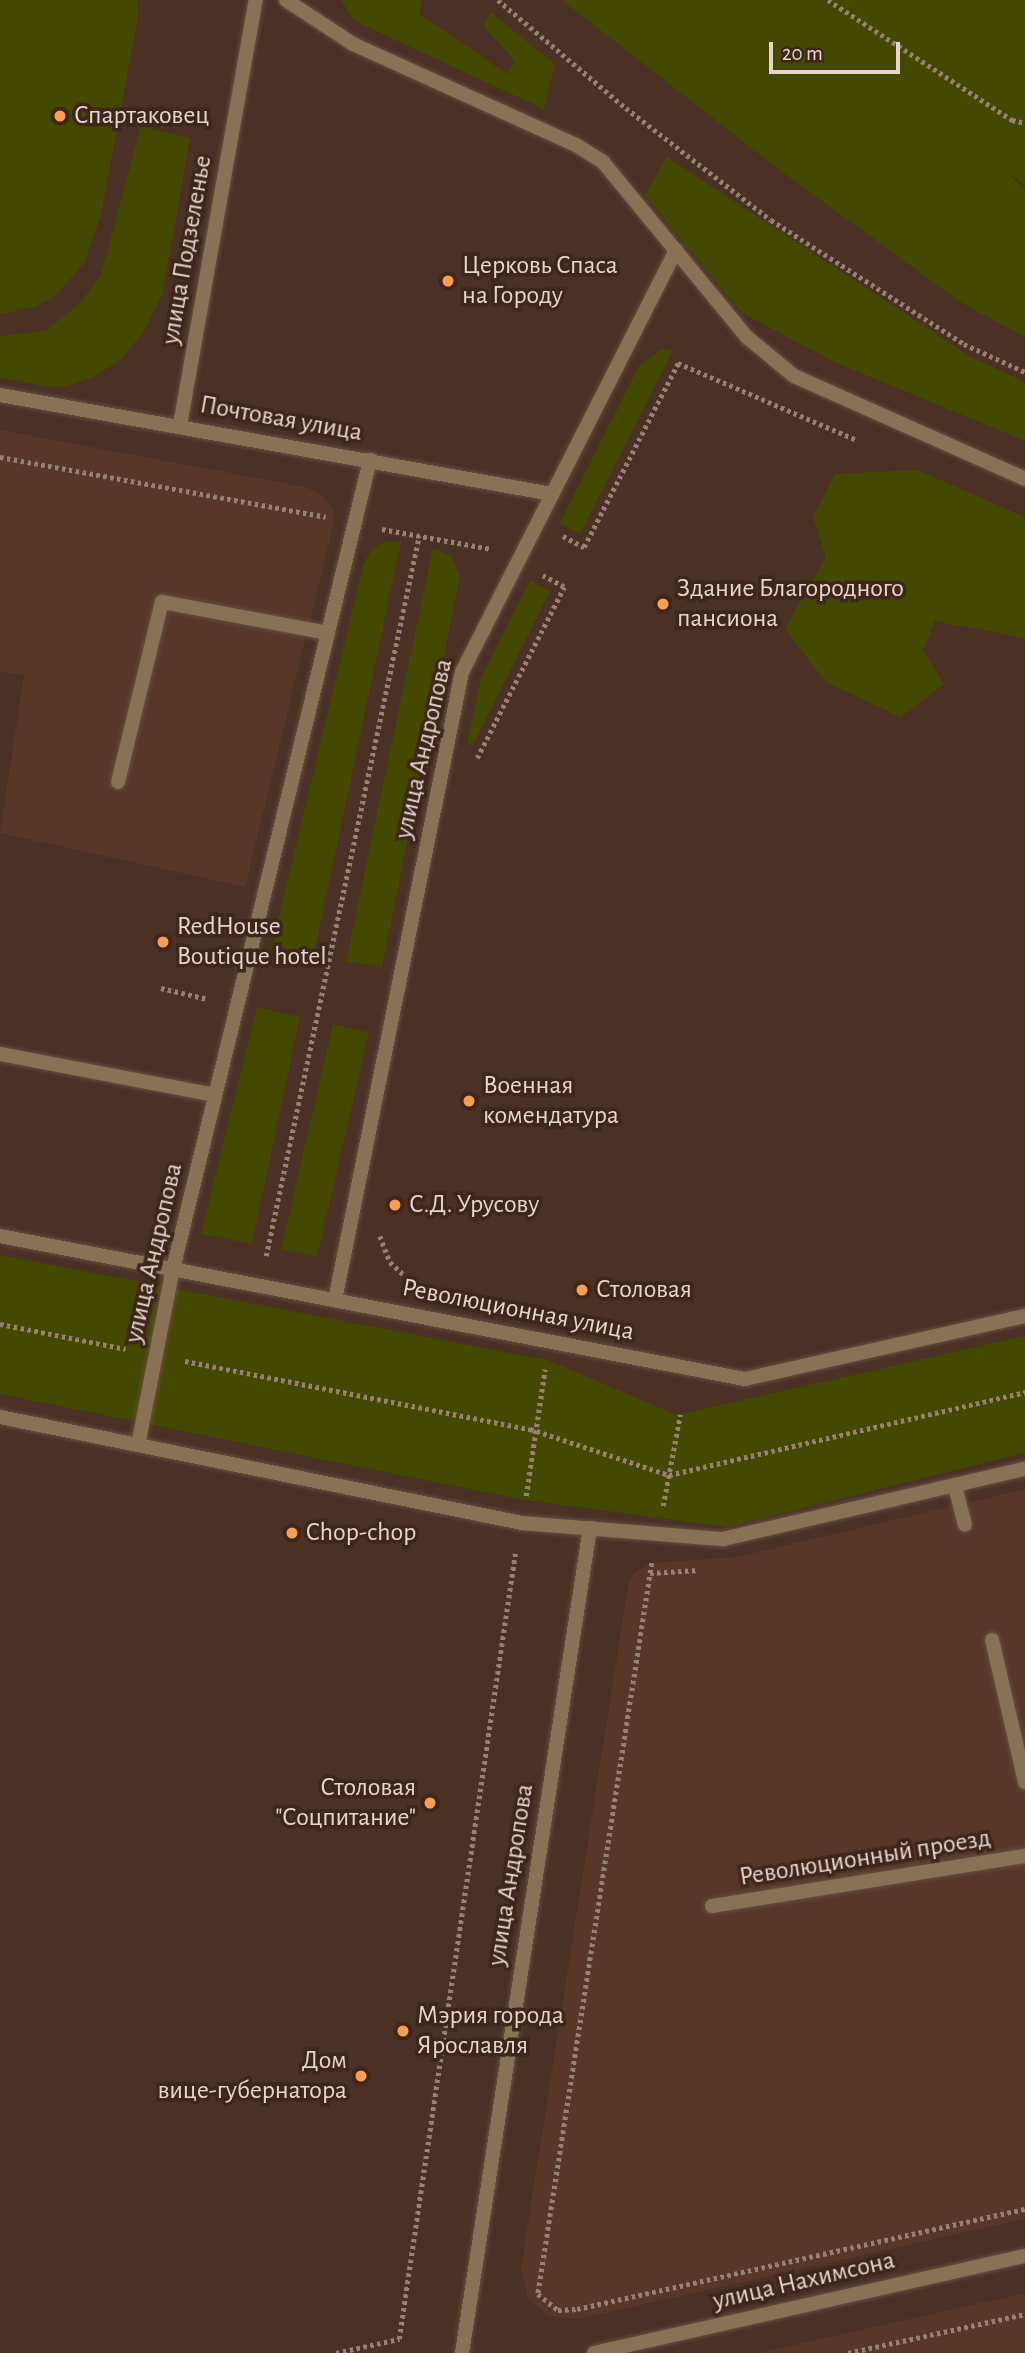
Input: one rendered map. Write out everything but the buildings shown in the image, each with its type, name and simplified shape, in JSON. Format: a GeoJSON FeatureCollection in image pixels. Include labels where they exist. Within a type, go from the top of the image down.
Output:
{"type":"FeatureCollection","features":[{"type":"Feature","properties":{"kind":"street","name":"улица Подзеленье"},"geometry":{"type":"LineString","coordinates":[[180,425],[256,0]]}},
{"type":"Feature","properties":{"kind":"street"},"geometry":{"type":"LineString","coordinates":[[286,0],[354,44],[591,154],[616,175],[747,337],[794,376],[1025,479]]}},
{"type":"Feature","properties":{"kind":"street","name":"улица Андропова"},"geometry":{"type":"LineString","coordinates":[[335,1300],[459,685],[522,554],[676,250]]}},
{"type":"Feature","properties":{"kind":"street","name":"Почтовая улица"},"geometry":{"type":"LineString","coordinates":[[0,395],[180,425],[552,494]]}},
{"type":"Feature","properties":{"kind":"street","name":"улица Андропова"},"geometry":{"type":"LineString","coordinates":[[138,1445],[173,1269],[369,460]]}},
{"type":"Feature","properties":{"kind":"street"},"geometry":{"type":"LineString","coordinates":[[118,782],[162,602],[327,633]]}},
{"type":"Feature","properties":{"kind":"street"},"geometry":{"type":"LineString","coordinates":[[0,1054],[215,1096]]}},
{"type":"Feature","properties":{"kind":"street","name":"Революционная улица"},"geometry":{"type":"LineString","coordinates":[[0,1236],[745,1379],[1025,1316]]}},
{"type":"Feature","properties":{"kind":"street"},"geometry":{"type":"LineString","coordinates":[[0,1417],[522,1523],[723,1538],[1025,1469]]}},
{"type":"Feature","properties":{"kind":"street"},"geometry":{"type":"LineString","coordinates":[[956,1486],[965,1525]]}},
{"type":"Feature","properties":{"kind":"street","name":"улица Андропова"},"geometry":{"type":"LineString","coordinates":[[463,2353],[590,1528]]}},
{"type":"Feature","properties":{"kind":"street"},"geometry":{"type":"LineString","coordinates":[[992,1640],[1025,1782]]}},
{"type":"Feature","properties":{"kind":"street","name":"Революционный проезд"},"geometry":{"type":"LineString","coordinates":[[712,1906],[1025,1856]]}},
{"type":"Feature","properties":{"kind":"street","name":"улица Нахимсона"},"geometry":{"type":"LineString","coordinates":[[594,2353],[1025,2256]]}},
{"type":"Feature","properties":{"kind":"path"},"geometry":{"type":"LineString","coordinates":[[498,0],[626,108],[771,220],[964,344],[1025,372]]}},
{"type":"Feature","properties":{"kind":"path"},"geometry":{"type":"LineString","coordinates":[[828,0],[1012,120],[1025,123]]}},
{"type":"Feature","properties":{"kind":"path"},"geometry":{"type":"LineString","coordinates":[[473,765],[564,587],[539,574],[559,534],[584,547],[678,363],[864,443]]}},
{"type":"Feature","properties":{"kind":"path"},"geometry":{"type":"LineString","coordinates":[[0,457],[547,559]]}},
{"type":"Feature","properties":{"kind":"path"},"geometry":{"type":"LineString","coordinates":[[266,1257],[419,536]]}},
{"type":"Feature","properties":{"kind":"path"},"geometry":{"type":"LineString","coordinates":[[161,988],[208,999]]}},
{"type":"Feature","properties":{"kind":"path"},"geometry":{"type":"LineString","coordinates":[[380,1224],[390,1262],[406,1279],[423,1287]]}},
{"type":"Feature","properties":{"kind":"path"},"geometry":{"type":"LineString","coordinates":[[0,1324],[137,1351]]}},
{"type":"Feature","properties":{"kind":"path"},"geometry":{"type":"LineString","coordinates":[[175,1359],[536,1431],[669,1475],[1025,1392]]}},
{"type":"Feature","properties":{"kind":"path"},"geometry":{"type":"LineString","coordinates":[[526,1500],[547,1360]]}},
{"type":"Feature","properties":{"kind":"path"},"geometry":{"type":"LineString","coordinates":[[662,1511],[680,1415]]}},
{"type":"Feature","properties":{"kind":"path"},"geometry":{"type":"LineString","coordinates":[[337,2353],[400,2339],[517,1555]]}},
{"type":"Feature","properties":{"kind":"path"},"geometry":{"type":"LineString","coordinates":[[652,1563],[538,2294],[558,2310],[577,2309],[1025,2209]]}},
{"type":"Feature","properties":{"kind":"path"},"geometry":{"type":"LineString","coordinates":[[848,2353],[1025,2314]]}},
{"type":"Feature","properties":{"kind":"shaded area","name":"Спартаковец"},"geometry":{"type":"Polygon","coordinates":[[[0,0],[137,0],[138,17],[101,215],[85,262],[58,293],[36,307],[0,314],[0,0]]]}},
{"type":"Feature","properties":{"kind":"shaded area"},"geometry":{"type":"Polygon","coordinates":[[[341,0],[421,0],[420,14],[507,74],[515,61],[484,27],[490,12],[555,64],[544,109],[355,21],[341,0]]]}},
{"type":"Feature","properties":{"kind":"shaded area"},"geometry":{"type":"Polygon","coordinates":[[[562,0],[1025,0],[1025,185],[1000,168],[1025,188],[1025,337],[962,303],[777,168],[562,0]]]}},
{"type":"Feature","properties":{"kind":"shaded area"},"geometry":{"type":"Polygon","coordinates":[[[141,126],[190,138],[163,293],[144,331],[122,359],[92,378],[58,388],[0,378],[0,336],[45,331],[79,304],[101,275],[141,126]]]}},
{"type":"Feature","properties":{"kind":"shaded area"},"geometry":{"type":"Polygon","coordinates":[[[667,157],[971,357],[1025,382],[1025,441],[837,363],[742,313],[645,195],[667,157]]]}},
{"type":"Feature","properties":{"kind":"shaded area"},"geometry":{"type":"Polygon","coordinates":[[[663,349],[673,350],[580,534],[560,523],[639,366],[663,349]]]}},
{"type":"Feature","properties":{"kind":"shaded area"},"geometry":{"type":"Polygon","coordinates":[[[0,430],[305,487],[319,493],[333,508],[334,522],[245,887],[0,833],[24,675],[0,672],[0,430]]]}},
{"type":"Feature","properties":{"kind":"shaded area"},"geometry":{"type":"Polygon","coordinates":[[[917,470],[1025,517],[1025,638],[935,621],[923,650],[944,684],[901,717],[826,682],[785,629],[826,557],[813,517],[835,474],[917,470]]]}},
{"type":"Feature","properties":{"kind":"shaded area"},"geometry":{"type":"Polygon","coordinates":[[[386,541],[401,542],[314,954],[272,945],[364,563],[372,549],[386,541]]]}},
{"type":"Feature","properties":{"kind":"shaded area"},"geometry":{"type":"Polygon","coordinates":[[[433,548],[452,556],[460,576],[382,968],[346,961],[433,548]]]}},
{"type":"Feature","properties":{"kind":"shaded area"},"geometry":{"type":"Polygon","coordinates":[[[530,581],[550,591],[474,743],[467,744],[481,679],[530,581]]]}},
{"type":"Feature","properties":{"kind":"shaded area"},"geometry":{"type":"Polygon","coordinates":[[[257,1007],[300,1017],[252,1244],[201,1234],[257,1007]]]}},
{"type":"Feature","properties":{"kind":"shaded area"},"geometry":{"type":"Polygon","coordinates":[[[333,1024],[369,1032],[317,1257],[281,1249],[333,1024]]]}},
{"type":"Feature","properties":{"kind":"shaded area"},"geometry":{"type":"Polygon","coordinates":[[[0,1255],[547,1360],[677,1415],[1025,1336],[1025,1453],[727,1527],[519,1499],[0,1394],[0,1255]]]}},
{"type":"Feature","properties":{"kind":"shaded area"},"geometry":{"type":"Polygon","coordinates":[[[1025,1489],[1025,2219],[578,2319],[548,2316],[528,2298],[521,2268],[628,1586],[634,1573],[652,1563],[736,1557],[1025,1489]]]}},
{"type":"Feature","properties":{"kind":"shaded area"},"geometry":{"type":"Polygon","coordinates":[[[1025,2293],[1025,2353],[759,2353],[1025,2293]]]}},
{"type":"Feature","properties":{"kind":"place","name":"Спартаковец"},"geometry":{"type":"Point","coordinates":[60,116]}},
{"type":"Feature","properties":{"kind":"place","name":"Церковь Спаса на Городу"},"geometry":{"type":"Point","coordinates":[448,281]}},
{"type":"Feature","properties":{"kind":"place","name":"Здание Благородного пансиона"},"geometry":{"type":"Point","coordinates":[663,604]}},
{"type":"Feature","properties":{"kind":"place","name":"RedHouse Boutique hotel"},"geometry":{"type":"Point","coordinates":[163,942]}},
{"type":"Feature","properties":{"kind":"place","name":"Военная комендатура"},"geometry":{"type":"Point","coordinates":[469,1101]}},
{"type":"Feature","properties":{"kind":"place","name":"С.Д. Урусову"},"geometry":{"type":"Point","coordinates":[395,1205]}},
{"type":"Feature","properties":{"kind":"place","name":"Столовая"},"geometry":{"type":"Point","coordinates":[582,1290]}},
{"type":"Feature","properties":{"kind":"place","name":"Chop-chop"},"geometry":{"type":"Point","coordinates":[292,1533]}},
{"type":"Feature","properties":{"kind":"place","name":"Столовая \"Соцпитание\""},"geometry":{"type":"Point","coordinates":[430,1803]}},
{"type":"Feature","properties":{"kind":"place","name":"Мэрия города Ярославля"},"geometry":{"type":"Point","coordinates":[403,2031]}},
{"type":"Feature","properties":{"kind":"place","name":"Дом вице-губернатора"},"geometry":{"type":"Point","coordinates":[361,2076]}}]}
